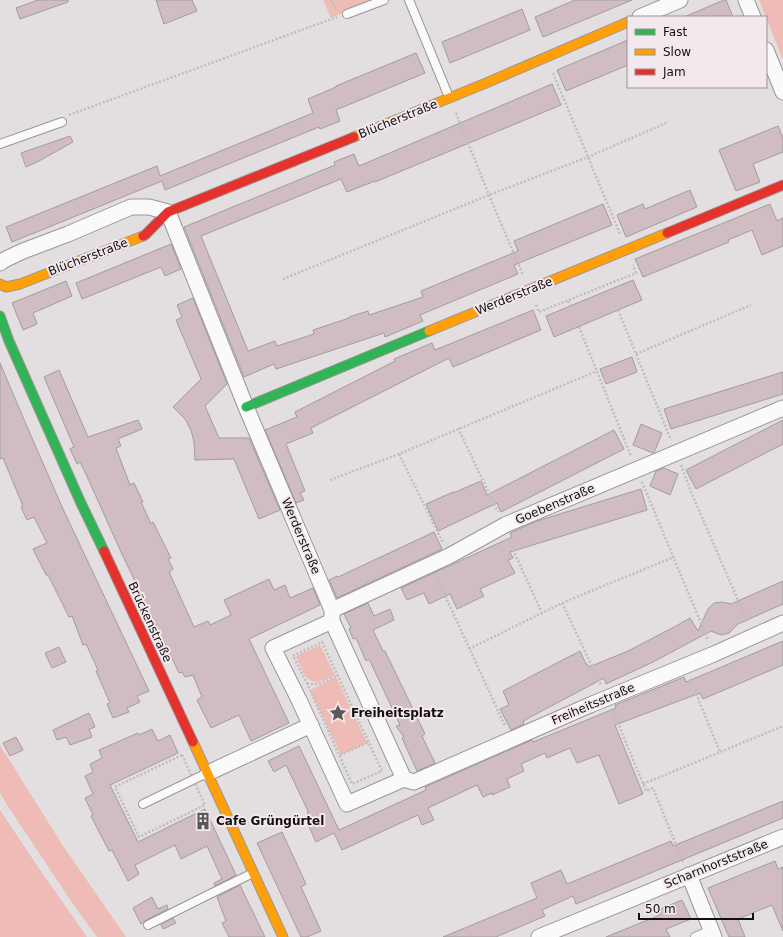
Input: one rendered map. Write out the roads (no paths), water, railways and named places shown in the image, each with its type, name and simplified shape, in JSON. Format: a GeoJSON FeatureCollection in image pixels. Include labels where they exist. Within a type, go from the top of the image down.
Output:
{"type":"FeatureCollection","features":[{"type":"Feature","properties":{"kind":"street"},"geometry":{"type":"LineString","coordinates":[[642,16],[680,0]]}},
{"type":"Feature","properties":{"kind":"street"},"geometry":{"type":"LineString","coordinates":[[746,0],[752,16]]}},
{"type":"Feature","properties":{"kind":"street","name":"Blücherstraße"},"geometry":{"type":"LineString","coordinates":[[0,284],[6,287],[20,284],[145,235],[168,212],[450,98],[627,22]]}},
{"type":"Feature","properties":{"kind":"street"},"geometry":{"type":"LineString","coordinates":[[767,52],[783,92]]}},
{"type":"Feature","properties":{"kind":"street","name":"Werderstraße"},"geometry":{"type":"LineString","coordinates":[[246,407],[783,185]]}},
{"type":"Feature","properties":{"kind":"street"},"geometry":{"type":"LineString","coordinates":[[0,263],[23,251],[68,234],[130,207],[149,206],[168,212]]}},
{"type":"Feature","properties":{"kind":"street","name":"Werderstraße"},"geometry":{"type":"LineString","coordinates":[[168,212],[332,616]]}},
{"type":"Feature","properties":{"kind":"street","name":"Brückenstraße"},"geometry":{"type":"LineString","coordinates":[[0,316],[9,341],[80,501],[208,773],[283,937]]}},
{"type":"Feature","properties":{"kind":"street","name":"Goebenstraße"},"geometry":{"type":"LineString","coordinates":[[332,616],[502,527],[676,452],[783,408]]}},
{"type":"Feature","properties":{"kind":"street"},"geometry":{"type":"LineString","coordinates":[[332,616],[404,779],[347,804],[273,648],[332,616]]}},
{"type":"Feature","properties":{"kind":"street","name":"Freiheitsstraße"},"geometry":{"type":"LineString","coordinates":[[404,779],[414,782],[608,697],[714,654],[783,623]]}},
{"type":"Feature","properties":{"kind":"street"},"geometry":{"type":"LineString","coordinates":[[208,773],[310,725]]}},
{"type":"Feature","properties":{"kind":"street","name":"Scharnhorststraße"},"geometry":{"type":"LineString","coordinates":[[539,937],[783,837]]}},
{"type":"Feature","properties":{"kind":"street"},"geometry":{"type":"LineString","coordinates":[[689,875],[713,934]]}},
{"type":"Feature","properties":{"kind":"lane"},"geometry":{"type":"LineString","coordinates":[[347,14],[384,0]]}},
{"type":"Feature","properties":{"kind":"lane"},"geometry":{"type":"LineString","coordinates":[[408,0],[450,98]]}},
{"type":"Feature","properties":{"kind":"lane"},"geometry":{"type":"LineString","coordinates":[[0,144],[62,122]]}},
{"type":"Feature","properties":{"kind":"lane"},"geometry":{"type":"LineString","coordinates":[[143,804],[208,773]]}},
{"type":"Feature","properties":{"kind":"lane"},"geometry":{"type":"LineString","coordinates":[[148,925],[254,873]]}},
{"type":"Feature","properties":{"kind":"lane"},"geometry":{"type":"LineString","coordinates":[[695,937],[713,934]]}},
{"type":"Feature","properties":{"kind":"place","name":"Freiheitsplatz"},"geometry":{"type":"Point","coordinates":[338,713]}},
{"type":"Feature","properties":{"kind":"place","name":"Cafe Grüngürtel"},"geometry":{"type":"Point","coordinates":[203,821]}}]}
